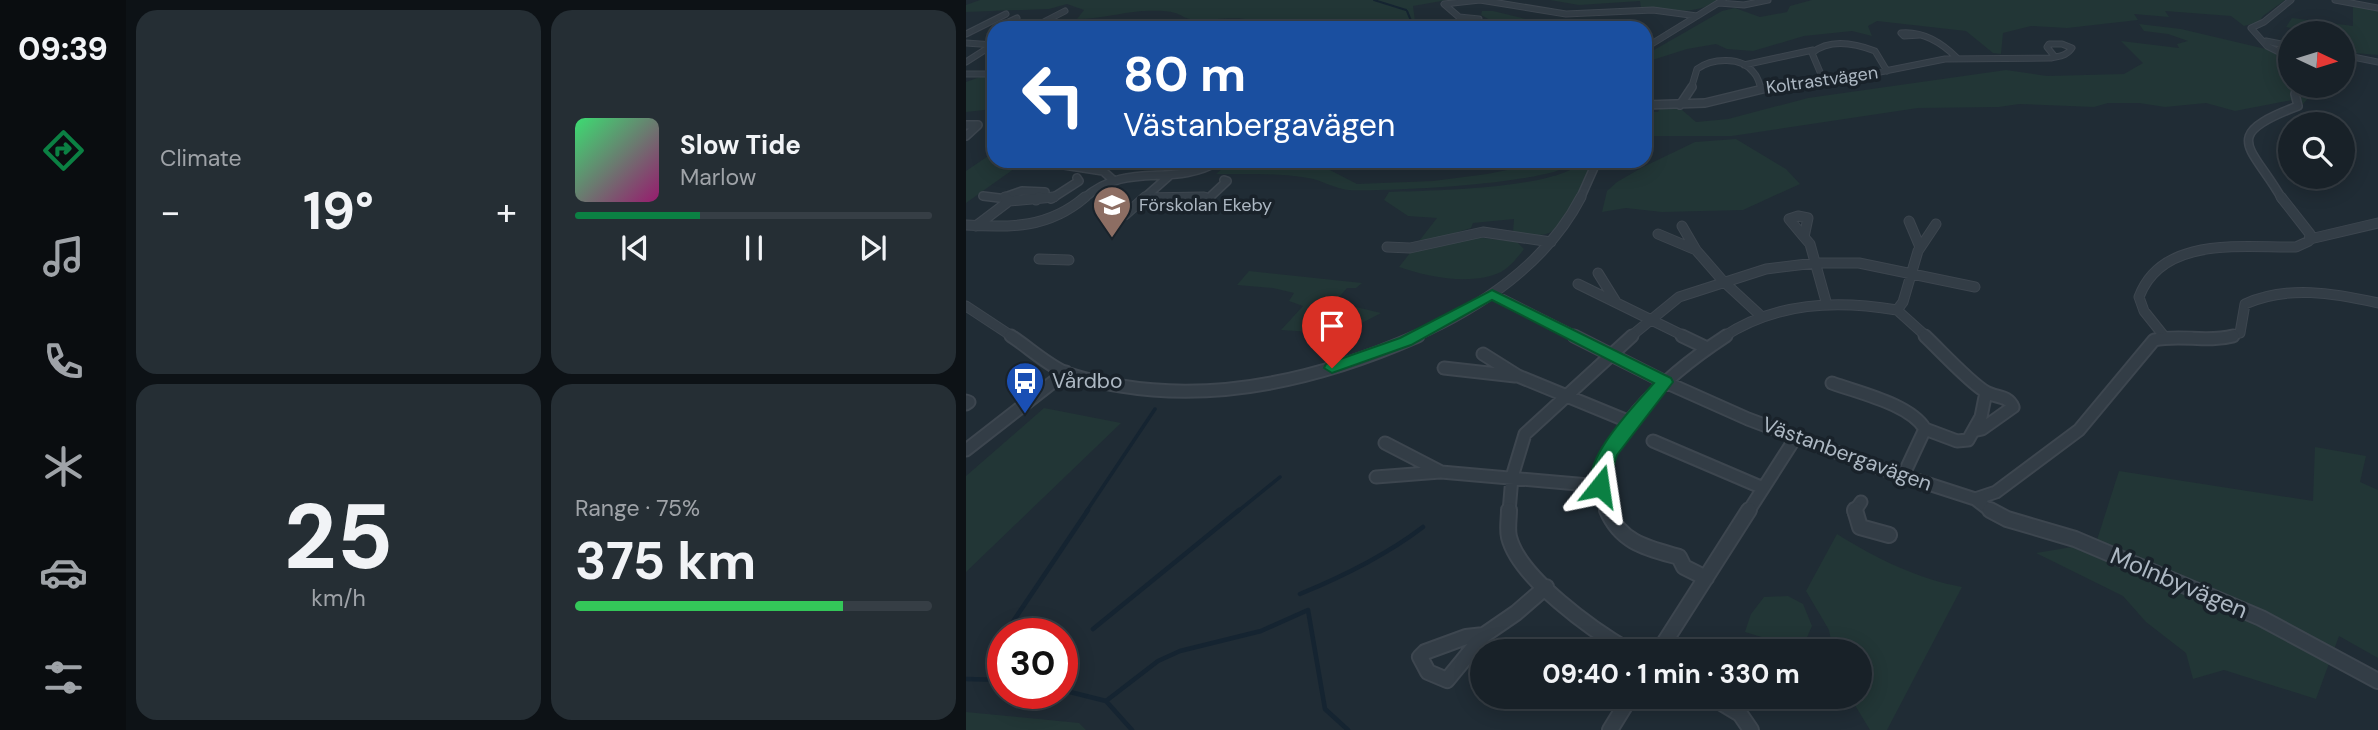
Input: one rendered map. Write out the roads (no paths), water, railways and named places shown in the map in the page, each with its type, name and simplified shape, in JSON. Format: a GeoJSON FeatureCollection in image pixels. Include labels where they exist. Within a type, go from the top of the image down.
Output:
{"type":"FeatureCollection","features":[{"type":"Feature","properties":{"kind":"street"},"geometry":{"type":"LineString","coordinates":[[1652,44],[1721,2],[1744,5],[1768,0]]}},
{"type":"Feature","properties":{"kind":"street"},"geometry":{"type":"LineString","coordinates":[[2278,52],[2267,46],[2250,28],[2264,22],[2291,0]]}},
{"type":"Feature","properties":{"kind":"street"},"geometry":{"type":"LineString","coordinates":[[2335,0],[2378,8]]}},
{"type":"Feature","properties":{"kind":"street"},"geometry":{"type":"LineString","coordinates":[[1479,19],[1462,18],[1449,11],[1444,4],[1484,1],[1566,14],[1646,10],[1697,16]]}},
{"type":"Feature","properties":{"kind":"street"},"geometry":{"type":"LineString","coordinates":[[1046,21],[1065,11]]}},
{"type":"Feature","properties":{"kind":"street"},"geometry":{"type":"LineString","coordinates":[[994,21],[1006,14]]}},
{"type":"Feature","properties":{"kind":"street"},"geometry":{"type":"LineString","coordinates":[[1011,21],[1017,18]]}},
{"type":"Feature","properties":{"kind":"street"},"geometry":{"type":"LineString","coordinates":[[966,34],[987,25]]}},
{"type":"Feature","properties":{"kind":"street"},"geometry":{"type":"LineString","coordinates":[[1920,35],[1944,45],[1957,58]]}},
{"type":"Feature","properties":{"kind":"street"},"geometry":{"type":"LineString","coordinates":[[2262,40],[2278,43]]}},
{"type":"Feature","properties":{"kind":"street"},"geometry":{"type":"LineString","coordinates":[[966,43],[987,44]]}},
{"type":"Feature","properties":{"kind":"street"},"geometry":{"type":"LineString","coordinates":[[1680,105],[1693,88],[1697,69],[1701,65],[1720,62],[1744,65],[1843,43],[1866,47],[1878,53],[1886,71]]}},
{"type":"Feature","properties":{"kind":"street"},"geometry":{"type":"LineString","coordinates":[[967,60],[987,49]]}},
{"type":"Feature","properties":{"kind":"street"},"geometry":{"type":"LineString","coordinates":[[1814,50],[1812,52],[1815,65],[1824,79]]}},
{"type":"Feature","properties":{"kind":"street","name":"Koltrastvägen"},"geometry":{"type":"LineString","coordinates":[[1652,105],[1705,103],[1761,88],[1886,71],[1921,62],[1957,58],[2055,57]]}},
{"type":"Feature","properties":{"kind":"street"},"geometry":{"type":"LineString","coordinates":[[2356,58],[2378,62]]}},
{"type":"Feature","properties":{"kind":"street"},"geometry":{"type":"LineString","coordinates":[[967,60],[985,59]]}},
{"type":"Feature","properties":{"kind":"street"},"geometry":{"type":"LineString","coordinates":[[1744,65],[1756,74],[1761,88]]}},
{"type":"Feature","properties":{"kind":"street"},"geometry":{"type":"LineString","coordinates":[[966,76],[987,74]]}},
{"type":"Feature","properties":{"kind":"street"},"geometry":{"type":"LineString","coordinates":[[2295,98],[2298,106],[2269,117],[2251,131],[2248,143],[2251,155],[2272,180],[2287,208],[2310,234],[2310,239]]}},
{"type":"Feature","properties":{"kind":"street"},"geometry":{"type":"LineString","coordinates":[[966,125],[978,125],[966,136]]}},
{"type":"Feature","properties":{"kind":"street"},"geometry":{"type":"LineString","coordinates":[[1093,168],[1104,171],[1112,179]]}},
{"type":"Feature","properties":{"kind":"street"},"geometry":{"type":"LineString","coordinates":[[971,225],[1016,227],[1052,219],[1112,179],[1134,175],[1169,176],[1206,168]]}},
{"type":"Feature","properties":{"kind":"street"},"geometry":{"type":"LineString","coordinates":[[966,306],[1066,372],[1111,384],[1168,391],[1233,388],[1280,382],[1357,361],[1405,342],[1492,294],[1520,273],[1551,242],[1580,203],[1594,168]]}},
{"type":"Feature","properties":{"kind":"street"},"geometry":{"type":"LineString","coordinates":[[1125,215],[1169,176]]}},
{"type":"Feature","properties":{"kind":"street"},"geometry":{"type":"LineString","coordinates":[[983,196],[1035,200],[1056,197],[1079,181],[1077,178]]}},
{"type":"Feature","properties":{"kind":"street"},"geometry":{"type":"LineString","coordinates":[[1144,198],[1210,197],[1227,181],[1224,180]]}},
{"type":"Feature","properties":{"kind":"street"},"geometry":{"type":"LineString","coordinates":[[971,225],[1007,199]]}},
{"type":"Feature","properties":{"kind":"street"},"geometry":{"type":"LineString","coordinates":[[1909,221],[1920,247]]}},
{"type":"Feature","properties":{"kind":"street"},"geometry":{"type":"LineString","coordinates":[[2164,336],[2144,310],[2139,297],[2146,283],[2177,257],[2202,251],[2295,247],[2307,243],[2310,239],[2378,223]]}},
{"type":"Feature","properties":{"kind":"street"},"geometry":{"type":"LineString","coordinates":[[1897,310],[1902,306],[1920,247],[1936,224]]}},
{"type":"Feature","properties":{"kind":"street"},"geometry":{"type":"LineString","coordinates":[[1682,226],[1696,250],[1723,281],[1762,316]]}},
{"type":"Feature","properties":{"kind":"street"},"geometry":{"type":"LineString","coordinates":[[1387,247],[1410,248],[1483,232],[1551,242]]}},
{"type":"Feature","properties":{"kind":"street"},"geometry":{"type":"LineString","coordinates":[[1658,234],[1696,250]]}},
{"type":"Feature","properties":{"kind":"street"},"geometry":{"type":"LineString","coordinates":[[1804,237],[1827,305]]}},
{"type":"Feature","properties":{"kind":"street"},"geometry":{"type":"LineString","coordinates":[[1039,259],[1069,260]]}},
{"type":"Feature","properties":{"kind":"street"},"geometry":{"type":"LineString","coordinates":[[1608,639],[1584,625],[1546,587],[1509,539],[1512,477],[1525,434],[1564,396],[1679,297],[1766,269],[1815,263],[1859,262],[1975,287]]}},
{"type":"Feature","properties":{"kind":"street"},"geometry":{"type":"LineString","coordinates":[[1598,273],[1616,302]]}},
{"type":"Feature","properties":{"kind":"street"},"geometry":{"type":"LineString","coordinates":[[1578,284],[1705,347]]}},
{"type":"Feature","properties":{"kind":"street"},"geometry":{"type":"LineString","coordinates":[[1975,499],[1996,492],[2079,430],[2147,345],[2164,336],[2230,338],[2240,333],[2245,304],[2283,293],[2324,294],[2378,303]]}},
{"type":"Feature","properties":{"kind":"street","name":"Västanbergavägen"},"geometry":{"type":"LineString","coordinates":[[1492,294],[1665,382],[1796,438],[1975,499]]}},
{"type":"Feature","properties":{"kind":"street"},"geometry":{"type":"LineString","coordinates":[[1706,578],[1684,566],[1679,557],[1633,542],[1613,524],[1604,508],[1600,486],[1603,466],[1609,452],[1630,422],[1665,382],[1705,347],[1762,316],[1792,307],[1827,305],[1897,310],[1986,392],[2004,397],[2012,403],[2013,407],[1982,429],[1973,431]]}},
{"type":"Feature","properties":{"kind":"street"},"geometry":{"type":"LineString","coordinates":[[1483,355],[1518,376],[1630,422]]}},
{"type":"Feature","properties":{"kind":"street"},"geometry":{"type":"LineString","coordinates":[[1444,368],[1518,376]]}},
{"type":"Feature","properties":{"kind":"street"},"geometry":{"type":"LineString","coordinates":[[966,450],[1066,372]]}},
{"type":"Feature","properties":{"kind":"street"},"geometry":{"type":"LineString","coordinates":[[1832,383],[1913,414],[1926,429],[1960,442],[1968,440],[1973,431],[1987,398],[1986,392]]}},
{"type":"Feature","properties":{"kind":"street"},"geometry":{"type":"LineString","coordinates":[[1903,476],[1926,429]]}},
{"type":"Feature","properties":{"kind":"street"},"geometry":{"type":"LineString","coordinates":[[1667,639],[1796,438]]}},
{"type":"Feature","properties":{"kind":"street"},"geometry":{"type":"LineString","coordinates":[[1653,441],[1763,488]]}},
{"type":"Feature","properties":{"kind":"street"},"geometry":{"type":"LineString","coordinates":[[1385,443],[1441,472]]}},
{"type":"Feature","properties":{"kind":"street"},"geometry":{"type":"LineString","coordinates":[[1376,477],[1441,472],[1600,486]]}},
{"type":"Feature","properties":{"kind":"street","name":"Molnbyvägen"},"geometry":{"type":"LineString","coordinates":[[1975,499],[1982,506],[2007,519],[2075,539],[2261,618],[2378,681]]}},
{"type":"Feature","properties":{"kind":"street"},"geometry":{"type":"LineString","coordinates":[[1861,502],[1854,512],[1860,527],[1889,535]]}},
{"type":"Feature","properties":{"kind":"street"},"geometry":{"type":"LineString","coordinates":[[1484,635],[1516,613],[1546,587]]}},
{"type":"Feature","properties":{"kind":"street"},"geometry":{"type":"LineString","coordinates":[[1610,730],[1623,709]]}},
{"type":"Feature","properties":{"kind":"street"},"geometry":{"type":"LineString","coordinates":[[1732,709],[1740,714],[1751,730]]}},
{"type":"Feature","properties":{"kind":"waterway"},"geometry":{"type":"LineString","coordinates":[[1374,0],[1406,10]]}},
{"type":"Feature","properties":{"kind":"waterway"},"geometry":{"type":"LineString","coordinates":[[1407,11],[1411,21]]}},
{"type":"Feature","properties":{"kind":"waterway"},"geometry":{"type":"LineString","coordinates":[[1086,512],[1155,409]]}},
{"type":"Feature","properties":{"kind":"waterway"},"geometry":{"type":"LineString","coordinates":[[1237,512],[1280,477]]}},
{"type":"Feature","properties":{"kind":"waterway"},"geometry":{"type":"LineString","coordinates":[[1015,618],[1088,510]]}},
{"type":"Feature","properties":{"kind":"waterway"},"geometry":{"type":"LineString","coordinates":[[1093,629],[1239,510]]}},
{"type":"Feature","properties":{"kind":"waterway"},"geometry":{"type":"LineString","coordinates":[[1300,594],[1364,565],[1423,527]]}},
{"type":"Feature","properties":{"kind":"waterway"},"geometry":{"type":"LineString","coordinates":[[1106,701],[1158,661],[1180,651],[1261,631],[1308,610],[1325,709],[1348,730]]}},
{"type":"Feature","properties":{"kind":"waterway"},"geometry":{"type":"LineString","coordinates":[[966,679],[987,680]]}},
{"type":"Feature","properties":{"kind":"waterway"},"geometry":{"type":"LineString","coordinates":[[1078,694],[1106,701]]}},
{"type":"Feature","properties":{"kind":"waterway"},"geometry":{"type":"LineString","coordinates":[[1106,701],[1132,730]]}},
{"type":"Feature","properties":{"kind":"place","name":"Förskolan Ekeby"},"geometry":{"type":"Point","coordinates":[1112,239]}},
{"type":"Feature","properties":{"kind":"place","name":"Vårdbo"},"geometry":{"type":"Point","coordinates":[1025,415]}}]}
